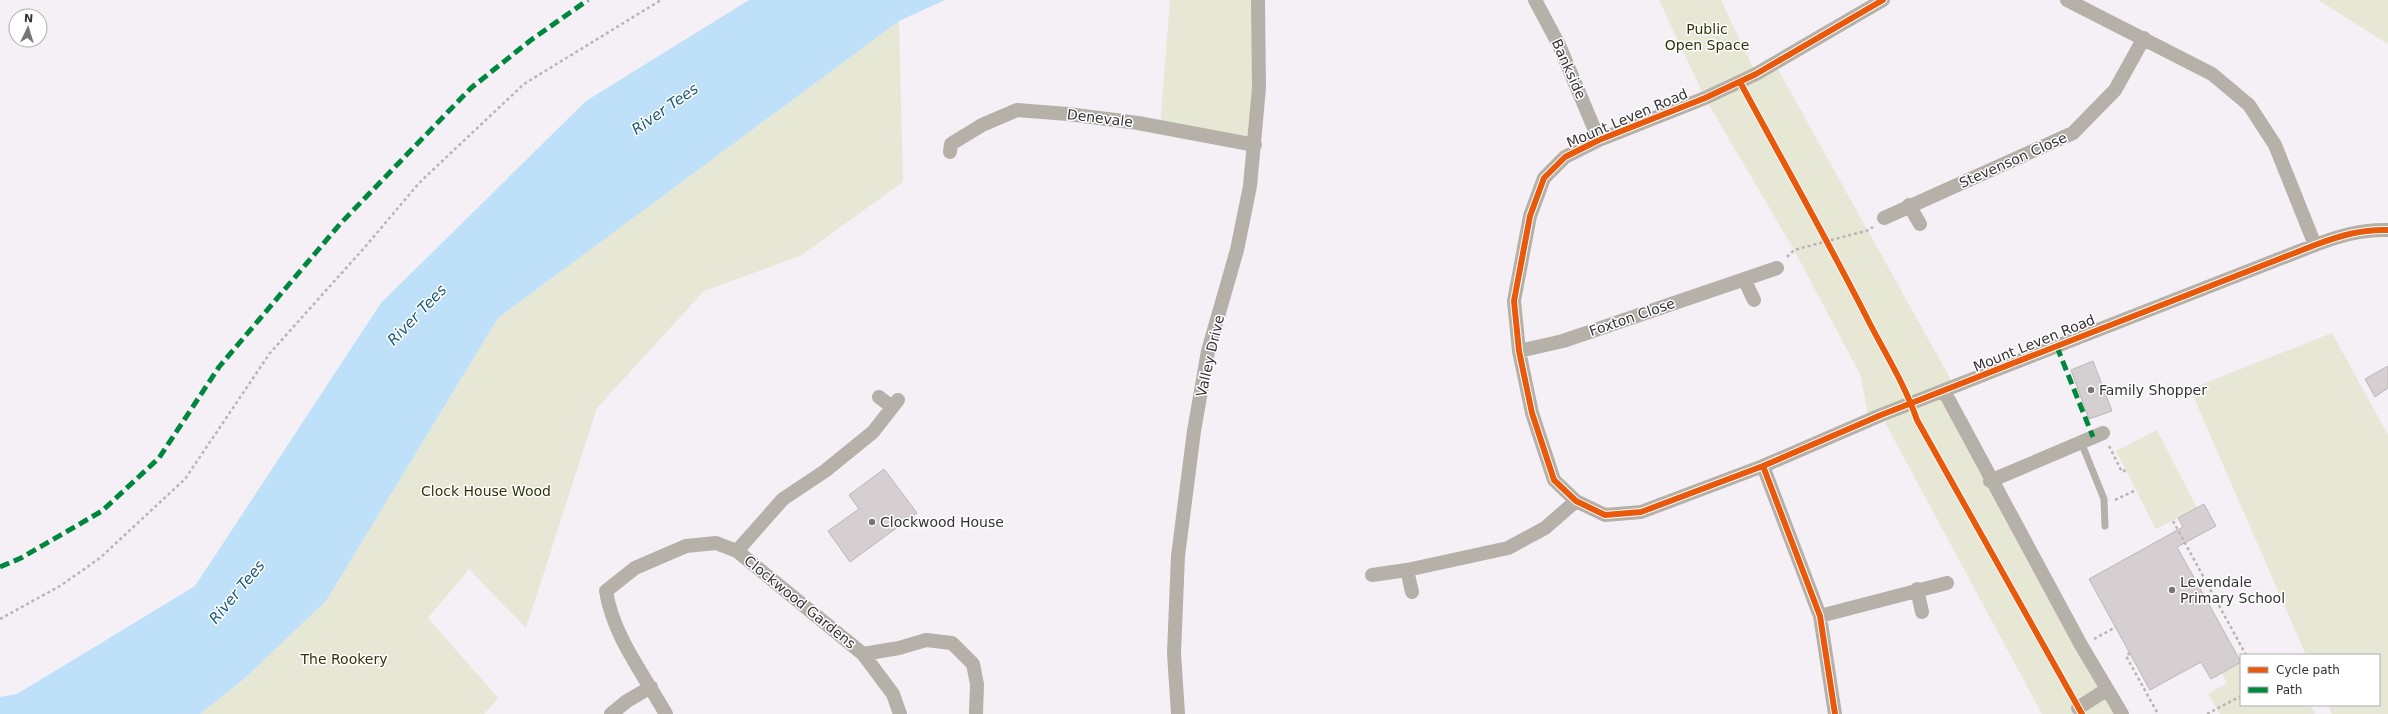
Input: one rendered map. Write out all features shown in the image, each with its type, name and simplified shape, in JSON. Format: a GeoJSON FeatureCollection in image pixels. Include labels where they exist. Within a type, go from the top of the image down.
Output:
{"type":"FeatureCollection","features":[{"type":"Feature","properties":{"kind":"street","name":"Valley Drive"},"geometry":{"type":"LineString","coordinates":[[1178,714],[1174,653],[1178,556],[1194,431],[1208,351],[1237,250],[1255,145],[1259,88],[1258,0]]}},
{"type":"Feature","properties":{"kind":"street","name":"Bankside"},"geometry":{"type":"LineString","coordinates":[[1535,0],[1559,45],[1599,140]]}},
{"type":"Feature","properties":{"kind":"street","name":"Mount Leven Road"},"geometry":{"type":"LineString","coordinates":[[1883,0],[1756,74],[1705,98],[1599,140],[1565,157],[1544,178],[1530,216],[1514,301],[1519,351],[1532,413],[1554,480],[1576,501],[1605,515],[1641,512],[1763,466],[1881,415],[2315,245],[2368,229],[2388,230]]}},
{"type":"Feature","properties":{"kind":"street"},"geometry":{"type":"LineString","coordinates":[[2067,0],[2212,74],[2249,105],[2275,145],[2315,245]]}},
{"type":"Feature","properties":{"kind":"street","name":"Stevenson Close"},"geometry":{"type":"LineString","coordinates":[[1884,218],[1909,205],[2073,133],[2115,90],[2144,38]]}},
{"type":"Feature","properties":{"kind":"street","name":"Denevale"},"geometry":{"type":"LineString","coordinates":[[954,151],[982,125],[1017,110],[1068,114],[1138,123],[1255,145]]}},
{"type":"Feature","properties":{"kind":"street"},"geometry":{"type":"LineString","coordinates":[[1909,205],[1920,224]]}},
{"type":"Feature","properties":{"kind":"street","name":"Foxton Close"},"geometry":{"type":"LineString","coordinates":[[1519,351],[1563,341],[1777,268]]}},
{"type":"Feature","properties":{"kind":"street"},"geometry":{"type":"LineString","coordinates":[[1744,279],[1754,300]]}},
{"type":"Feature","properties":{"kind":"street"},"geometry":{"type":"LineString","coordinates":[[1944,391],[1990,481],[2106,690],[2122,714]]}},
{"type":"Feature","properties":{"kind":"street","name":"Clockwood Gardens"},"geometry":{"type":"LineString","coordinates":[[737,551],[783,499],[825,471],[873,432],[895,404],[879,397]]}},
{"type":"Feature","properties":{"kind":"street"},"geometry":{"type":"LineString","coordinates":[[1990,481],[2103,433]]}},
{"type":"Feature","properties":{"kind":"street"},"geometry":{"type":"LineString","coordinates":[[1763,466],[1820,616],[1835,714]]}},
{"type":"Feature","properties":{"kind":"street"},"geometry":{"type":"LineString","coordinates":[[1372,575],[1407,570],[1508,548],[1545,528],[1576,501]]}},
{"type":"Feature","properties":{"kind":"street","name":"Clockwood Gardens"},"geometry":{"type":"LineString","coordinates":[[651,687],[629,652],[608,606],[606,591],[635,568],[686,546],[716,543],[737,551],[863,654],[893,694],[900,714]]}},
{"type":"Feature","properties":{"kind":"street"},"geometry":{"type":"LineString","coordinates":[[1407,570],[1412,592]]}},
{"type":"Feature","properties":{"kind":"street"},"geometry":{"type":"LineString","coordinates":[[1820,616],[1917,589],[1947,583]]}},
{"type":"Feature","properties":{"kind":"street"},"geometry":{"type":"LineString","coordinates":[[1917,589],[1922,612]]}},
{"type":"Feature","properties":{"kind":"street","name":"Clockwood Gardens"},"geometry":{"type":"LineString","coordinates":[[863,654],[899,648],[926,640],[952,643],[973,664],[977,684],[976,714]]}},
{"type":"Feature","properties":{"kind":"street"},"geometry":{"type":"LineString","coordinates":[[611,714],[627,701],[651,687],[666,714]]}},
{"type":"Feature","properties":{"kind":"street"},"geometry":{"type":"LineString","coordinates":[[2078,708],[2106,690]]}},
{"type":"Feature","properties":{"kind":"lane"},"geometry":{"type":"LineString","coordinates":[[2081,442],[2104,498],[2105,526]]}},
{"type":"Feature","properties":{"kind":"path"},"geometry":{"type":"LineString","coordinates":[[0,619],[60,586],[100,558],[185,479],[270,353],[365,247],[419,183],[524,84],[661,0]]}},
{"type":"Feature","properties":{"kind":"path"},"geometry":{"type":"LineString","coordinates":[[1777,268],[1794,250],[1869,230],[1884,218]]}},
{"type":"Feature","properties":{"kind":"path"},"geometry":{"type":"LineString","coordinates":[[1824,234],[1831,247]]}},
{"type":"Feature","properties":{"kind":"path"},"geometry":{"type":"LineString","coordinates":[[2103,433],[2122,472],[2126,470]]}},
{"type":"Feature","properties":{"kind":"path"},"geometry":{"type":"LineString","coordinates":[[2104,506],[2136,490]]}},
{"type":"Feature","properties":{"kind":"path"},"geometry":{"type":"LineString","coordinates":[[2173,521],[2245,654]]}},
{"type":"Feature","properties":{"kind":"path"},"geometry":{"type":"LineString","coordinates":[[2081,645],[2116,627]]}},
{"type":"Feature","properties":{"kind":"path"},"geometry":{"type":"LineString","coordinates":[[2130,653],[2126,656],[2158,714]]}},
{"type":"Feature","properties":{"kind":"path"},"geometry":{"type":"LineString","coordinates":[[2207,714],[2240,697]]}},
{"type":"Feature","properties":{"kind":"green space"},"geometry":{"type":"Polygon","coordinates":[[[1170,0],[1258,0],[1255,145],[1160,127],[1170,0]]]}},
{"type":"Feature","properties":{"kind":"green space","name":"Public Open Space"},"geometry":{"type":"Polygon","coordinates":[[[1659,0],[1721,0],[1756,74],[1775,64],[1955,387],[1944,391],[2122,714],[2042,714],[1881,415],[1869,420],[1861,376],[1794,250],[1705,98],[1659,0]]]}},
{"type":"Feature","properties":{"kind":"green space"},"geometry":{"type":"Polygon","coordinates":[[[2318,0],[2388,0],[2388,44],[2318,0]]]}},
{"type":"Feature","properties":{"kind":"green space","name":"Clock House Wood"},"geometry":{"type":"Polygon","coordinates":[[[899,21],[903,182],[800,256],[704,291],[597,408],[526,628],[469,569],[428,618],[498,698],[484,714],[200,714],[245,678],[326,601],[498,318],[899,21]]]}},
{"type":"Feature","properties":{"kind":"green space"},"geometry":{"type":"Polygon","coordinates":[[[2332,333],[2388,435],[2388,714],[2332,714],[2328,706],[2380,706],[2380,654],[2306,654],[2190,389],[2332,333]]]}},
{"type":"Feature","properties":{"kind":"green space"},"geometry":{"type":"Polygon","coordinates":[[[2157,430],[2197,508],[2156,529],[2116,451],[2157,430]]]}},
{"type":"Feature","properties":{"kind":"green space"},"geometry":{"type":"Polygon","coordinates":[[[2240,663],[2240,706],[2311,706],[2315,714],[2220,714],[2208,694],[2227,683],[2222,673],[2240,663]]]}},
{"type":"Feature","properties":{"kind":"water","name":"River Tees"},"geometry":{"type":"Polygon","coordinates":[[[749,0],[945,0],[899,21],[498,318],[326,601],[245,678],[200,714],[0,714],[0,697],[17,694],[195,586],[381,303],[586,101],[749,0]]]}},
{"type":"Feature","properties":{"kind":"building","name":"Family Shopper"},"geometry":{"type":"Polygon","coordinates":[[[2093,361],[2112,411],[2089,419],[2071,370],[2093,361]]]}},
{"type":"Feature","properties":{"kind":"building"},"geometry":{"type":"Polygon","coordinates":[[[2388,366],[2388,388],[2375,397],[2365,379],[2388,366]]]}},
{"type":"Feature","properties":{"kind":"building","name":"Clockwood House"},"geometry":{"type":"Polygon","coordinates":[[[884,469],[917,513],[850,562],[828,531],[859,509],[849,495],[884,469]]]}},
{"type":"Feature","properties":{"kind":"building"},"geometry":{"type":"Polygon","coordinates":[[[2204,504],[2216,526],[2177,547],[2240,663],[2211,679],[2201,662],[2150,690],[2089,579],[2183,527],[2178,518],[2204,504]]]}},
{"type":"Feature","properties":{"kind":"marked path"},"geometry":{"type":"LineString","coordinates":[[0,567],[21,558],[102,511],[159,458],[219,367],[340,224],[471,88],[531,40],[588,0]]}},
{"type":"Feature","properties":{"kind":"marked path"},"geometry":{"type":"LineString","coordinates":[[2057,347],[2093,437]]}},
{"type":"Feature","properties":{"kind":"cycle path"},"geometry":{"type":"LineString","coordinates":[[1763,466],[1641,512],[1605,515],[1576,501],[1554,480],[1532,413],[1519,351],[1514,301],[1530,216],[1544,178],[1565,157],[1599,140],[1705,98],[1756,74],[1883,0]]}},
{"type":"Feature","properties":{"kind":"cycle path"},"geometry":{"type":"LineString","coordinates":[[1740,82],[1895,370],[1917,420],[2082,714]]}},
{"type":"Feature","properties":{"kind":"cycle path"},"geometry":{"type":"LineString","coordinates":[[1835,714],[1820,616],[1763,466],[1881,415],[2315,245],[2351,234],[2388,230]]}},
{"type":"Feature","properties":{"kind":"place","name":"Family Shopper"},"geometry":{"type":"Point","coordinates":[2091,390]}},
{"type":"Feature","properties":{"kind":"place","name":"Clockwood House"},"geometry":{"type":"Point","coordinates":[872,522]}},
{"type":"Feature","properties":{"kind":"place","name":"Levendale Primary School"},"geometry":{"type":"Point","coordinates":[2172,590]}},
{"type":"Feature","properties":{"kind":"park label","name":"The Rookery"},"geometry":{"type":"Point","coordinates":[344,659]}}]}
